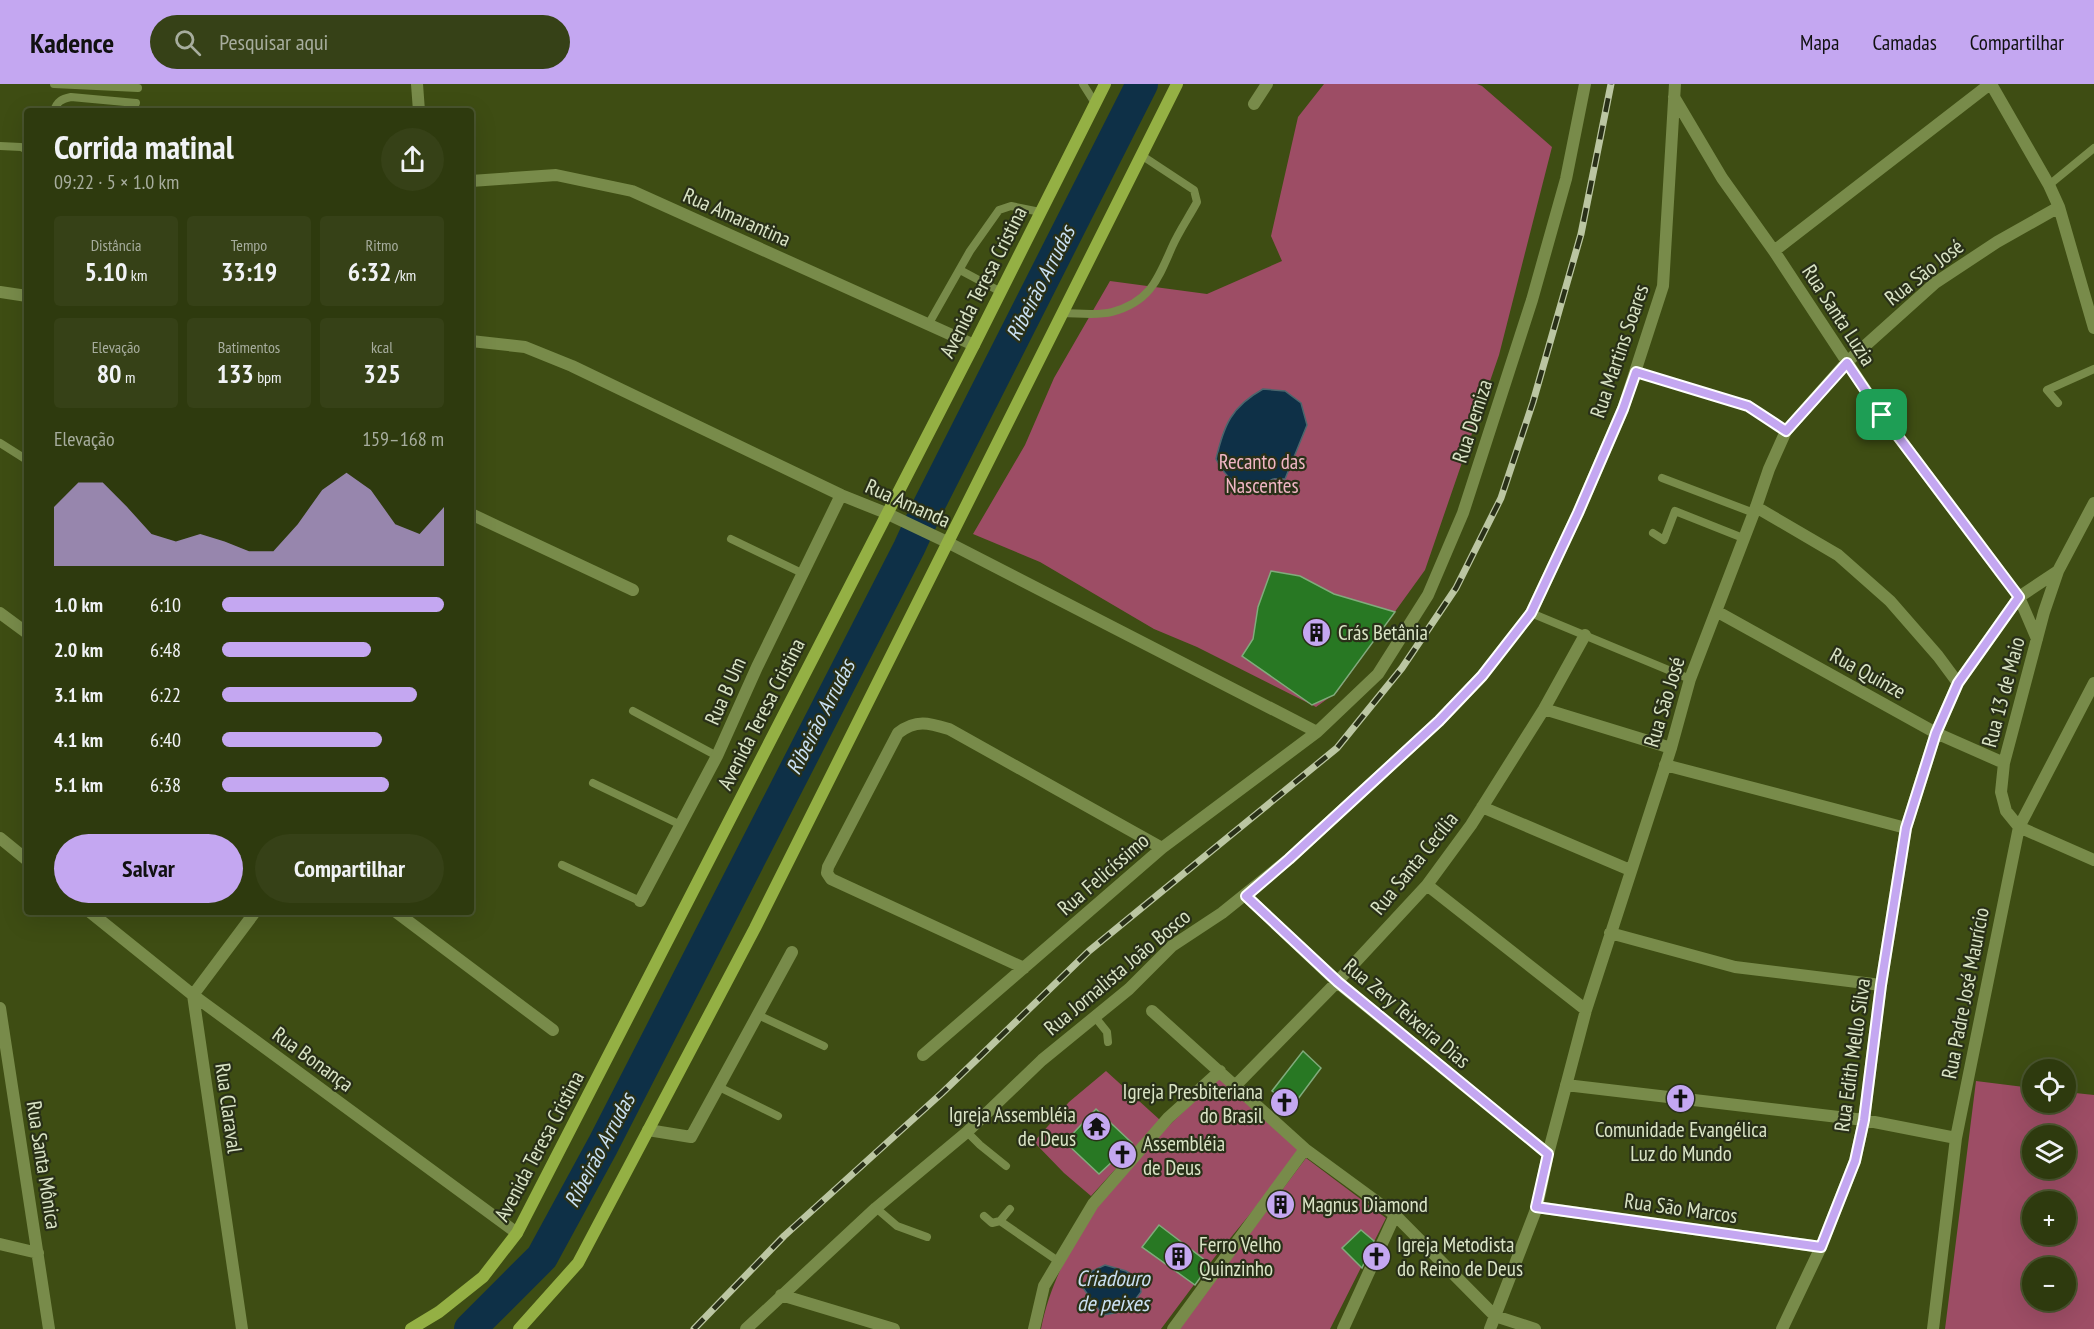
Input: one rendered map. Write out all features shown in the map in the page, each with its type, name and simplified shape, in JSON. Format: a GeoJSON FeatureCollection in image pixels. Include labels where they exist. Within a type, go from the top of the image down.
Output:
{"type":"FeatureCollection","features":[{"type":"Feature","properties":{"kind":"main road","name":"Avenida Teresa Cristina"},"geometry":{"type":"LineString","coordinates":[[411,1329],[439,1312],[483,1277],[517,1233],[974,345],[1105,84]]}},
{"type":"Feature","properties":{"kind":"main road"},"geometry":{"type":"LineString","coordinates":[[519,1329],[578,1263],[784,870],[1177,84]]}},
{"type":"Feature","properties":{"kind":"street"},"geometry":{"type":"LineString","coordinates":[[417,84],[419,108]]}},
{"type":"Feature","properties":{"kind":"street"},"geometry":{"type":"LineString","coordinates":[[1254,104],[1267,84]]}},
{"type":"Feature","properties":{"kind":"street","name":"Rua Demiza"},"geometry":{"type":"LineString","coordinates":[[1317,732],[1378,674],[1428,595],[1458,523],[1532,300],[1566,179],[1585,84]]}},
{"type":"Feature","properties":{"kind":"street"},"geometry":{"type":"LineString","coordinates":[[1774,251],[1991,84],[2049,184],[2059,207],[2092,308],[2094,328]]}},
{"type":"Feature","properties":{"kind":"street","name":"Rua Santa Luzia"},"geometry":{"type":"LineString","coordinates":[[1674,90],[1722,178],[1774,251],[1882,415],[2019,597],[2037,639]]}},
{"type":"Feature","properties":{"kind":"street","name":"Rua Martins Soares"},"geometry":{"type":"LineString","coordinates":[[1531,613],[1623,409],[1662,286],[1674,90]]}},
{"type":"Feature","properties":{"kind":"street","name":"Rua Amarantina"},"geometry":{"type":"LineString","coordinates":[[474,181],[556,175],[632,191],[974,345]]}},
{"type":"Feature","properties":{"kind":"street","name":"Rua São José"},"geometry":{"type":"LineString","coordinates":[[1490,1329],[1536,1207],[1586,1010],[1671,748],[1690,679],[1769,469],[1786,431],[1847,363],[1935,283],[1997,242],[2059,207]]}},
{"type":"Feature","properties":{"kind":"street"},"geometry":{"type":"LineString","coordinates":[[1,292],[24,296]]}},
{"type":"Feature","properties":{"kind":"street"},"geometry":{"type":"LineString","coordinates":[[1,292],[24,303]]}},
{"type":"Feature","properties":{"kind":"street","name":"Rua Amanda"},"geometry":{"type":"LineString","coordinates":[[474,341],[525,347],[572,366],[842,495],[947,542],[1317,732]]}},
{"type":"Feature","properties":{"kind":"street","name":"Rua B Um"},"geometry":{"type":"LineString","coordinates":[[640,901],[717,756],[756,667],[842,495]]}},
{"type":"Feature","properties":{"kind":"street","name":"Rua 13 de Maio"},"geometry":{"type":"LineString","coordinates":[[2019,827],[2006,811],[2001,792],[2004,763],[2044,612],[2058,571],[2094,503]]}},
{"type":"Feature","properties":{"kind":"street"},"geometry":{"type":"LineString","coordinates":[[1755,510],[1838,555],[1890,601],[1938,656],[1958,683]]}},
{"type":"Feature","properties":{"kind":"street"},"geometry":{"type":"LineString","coordinates":[[474,515],[633,590]]}},
{"type":"Feature","properties":{"kind":"street","name":"Rua Edith Mello Silva"},"geometry":{"type":"LineString","coordinates":[[1782,1329],[1821,1247],[1855,1161],[1864,1120],[1881,985],[1906,828],[1936,733],[1958,683],[2019,597],[2058,571]]}},
{"type":"Feature","properties":{"kind":"street","name":"Rua Quinze"},"geometry":{"type":"LineString","coordinates":[[1716,611],[1936,733],[2004,763]]}},
{"type":"Feature","properties":{"kind":"street"},"geometry":{"type":"LineString","coordinates":[[0,613],[24,631]]}},
{"type":"Feature","properties":{"kind":"street","name":"Rua Jornalista João Bosco"},"geometry":{"type":"LineString","coordinates":[[746,1329],[876,1208],[968,1132],[1042,1060],[1129,989],[1172,946],[1246,896],[1289,859],[1439,721],[1482,676],[1531,613]]}},
{"type":"Feature","properties":{"kind":"street","name":"Rua Santa Cecília"},"geometry":{"type":"LineString","coordinates":[[1236,1085],[1338,982],[1427,885],[1482,807],[1544,709],[1585,635]]}},
{"type":"Feature","properties":{"kind":"street","name":"Rua Padre José Maurício"},"geometry":{"type":"LineString","coordinates":[[1933,1329],[1956,1138],[2019,827],[2094,683]]}},
{"type":"Feature","properties":{"kind":"street"},"geometry":{"type":"LineString","coordinates":[[1544,709],[1671,748]]}},
{"type":"Feature","properties":{"kind":"street"},"geometry":{"type":"LineString","coordinates":[[1024,968],[831,879],[827,873],[828,867],[898,733],[909,724],[930,723],[949,729],[1162,848]]}},
{"type":"Feature","properties":{"kind":"street","name":"Rua Felicíssimo"},"geometry":{"type":"LineString","coordinates":[[923,1055],[1162,848],[1317,732]]}},
{"type":"Feature","properties":{"kind":"street"},"geometry":{"type":"LineString","coordinates":[[1665,765],[1906,828]]}},
{"type":"Feature","properties":{"kind":"street"},"geometry":{"type":"LineString","coordinates":[[1482,807],[1630,870]]}},
{"type":"Feature","properties":{"kind":"street"},"geometry":{"type":"LineString","coordinates":[[2019,827],[2094,860]]}},
{"type":"Feature","properties":{"kind":"street"},"geometry":{"type":"LineString","coordinates":[[0,838],[24,858]]}},
{"type":"Feature","properties":{"kind":"street"},"geometry":{"type":"LineString","coordinates":[[1427,885],[1586,1010]]}},
{"type":"Feature","properties":{"kind":"street","name":"Rua Zery Teixeira Dias"},"geometry":{"type":"LineString","coordinates":[[1246,896],[1338,982],[1548,1154]]}},
{"type":"Feature","properties":{"kind":"street","name":"Rua Bonança"},"geometry":{"type":"LineString","coordinates":[[94,915],[193,995],[517,1233]]}},
{"type":"Feature","properties":{"kind":"street"},"geometry":{"type":"LineString","coordinates":[[193,995],[253,915]]}},
{"type":"Feature","properties":{"kind":"street"},"geometry":{"type":"LineString","coordinates":[[400,915],[553,1030]]}},
{"type":"Feature","properties":{"kind":"street"},"geometry":{"type":"LineString","coordinates":[[1610,933],[1736,967],[1881,985]]}},
{"type":"Feature","properties":{"kind":"street"},"geometry":{"type":"LineString","coordinates":[[648,1130],[692,1137],[792,952]]}},
{"type":"Feature","properties":{"kind":"street","name":"Rua Claraval"},"geometry":{"type":"LineString","coordinates":[[193,995],[242,1329]]}},
{"type":"Feature","properties":{"kind":"street","name":"Rua Santa Mônica"},"geometry":{"type":"LineString","coordinates":[[0,1008],[49,1329]]}},
{"type":"Feature","properties":{"kind":"street"},"geometry":{"type":"LineString","coordinates":[[1152,1011],[1305,1149],[1395,1215],[1495,1316],[1534,1329]]}},
{"type":"Feature","properties":{"kind":"street"},"geometry":{"type":"LineString","coordinates":[[1034,1329],[1044,1286],[1092,1204],[1168,1118],[1220,1071]]}},
{"type":"Feature","properties":{"kind":"street"},"geometry":{"type":"LineString","coordinates":[[1566,1086],[1864,1120],[1956,1138]]}},
{"type":"Feature","properties":{"kind":"street"},"geometry":{"type":"LineString","coordinates":[[1173,1329],[1305,1149]]}},
{"type":"Feature","properties":{"kind":"street","name":"Rua São Marcos"},"geometry":{"type":"LineString","coordinates":[[1536,1207],[1821,1247]]}},
{"type":"Feature","properties":{"kind":"street"},"geometry":{"type":"LineString","coordinates":[[1343,1329],[1395,1215]]}},
{"type":"Feature","properties":{"kind":"street"},"geometry":{"type":"LineString","coordinates":[[0,1244],[38,1253]]}},
{"type":"Feature","properties":{"kind":"street"},"geometry":{"type":"LineString","coordinates":[[781,1294],[867,1326],[894,1329]]}},
{"type":"Feature","properties":{"kind":"lane"},"geometry":{"type":"LineString","coordinates":[[54,84],[138,88]]}},
{"type":"Feature","properties":{"kind":"lane"},"geometry":{"type":"LineString","coordinates":[[1083,84],[1095,103]]}},
{"type":"Feature","properties":{"kind":"lane"},"geometry":{"type":"LineString","coordinates":[[55,108],[56,104],[63,99],[71,97],[136,103]]}},
{"type":"Feature","properties":{"kind":"lane"},"geometry":{"type":"LineString","coordinates":[[0,146],[24,148]]}},
{"type":"Feature","properties":{"kind":"lane"},"geometry":{"type":"LineString","coordinates":[[2049,184],[2094,148]]}},
{"type":"Feature","properties":{"kind":"lane"},"geometry":{"type":"LineString","coordinates":[[1062,313],[1111,312],[1143,297],[1160,278],[1173,246],[1197,202],[1194,190],[1141,155]]}},
{"type":"Feature","properties":{"kind":"lane"},"geometry":{"type":"LineString","coordinates":[[928,325],[993,216],[999,210],[1011,206],[1040,212]]}},
{"type":"Feature","properties":{"kind":"lane"},"geometry":{"type":"LineString","coordinates":[[960,270],[1001,292]]}},
{"type":"Feature","properties":{"kind":"lane"},"geometry":{"type":"LineString","coordinates":[[2058,403],[2047,390],[2094,369]]}},
{"type":"Feature","properties":{"kind":"lane"},"geometry":{"type":"LineString","coordinates":[[1636,372],[1748,406],[1786,431]]}},
{"type":"Feature","properties":{"kind":"lane"},"geometry":{"type":"LineString","coordinates":[[0,443],[24,458]]}},
{"type":"Feature","properties":{"kind":"lane"},"geometry":{"type":"LineString","coordinates":[[1662,478],[1755,510]]}},
{"type":"Feature","properties":{"kind":"lane"},"geometry":{"type":"LineString","coordinates":[[1653,533],[1664,540],[1675,511],[1743,538]]}},
{"type":"Feature","properties":{"kind":"lane"},"geometry":{"type":"LineString","coordinates":[[731,539],[804,574]]}},
{"type":"Feature","properties":{"kind":"lane"},"geometry":{"type":"LineString","coordinates":[[1531,613],[1690,679]]}},
{"type":"Feature","properties":{"kind":"lane"},"geometry":{"type":"LineString","coordinates":[[633,711],[717,756]]}},
{"type":"Feature","properties":{"kind":"lane"},"geometry":{"type":"LineString","coordinates":[[592,783],[681,825]]}},
{"type":"Feature","properties":{"kind":"lane"},"geometry":{"type":"LineString","coordinates":[[562,865],[640,901]]}},
{"type":"Feature","properties":{"kind":"lane"},"geometry":{"type":"LineString","coordinates":[[758,1015],[824,1046]]}},
{"type":"Feature","properties":{"kind":"lane"},"geometry":{"type":"LineString","coordinates":[[1095,1017],[1107,1032],[1108,1042]]}},
{"type":"Feature","properties":{"kind":"lane"},"geometry":{"type":"LineString","coordinates":[[719,1087],[778,1116]]}},
{"type":"Feature","properties":{"kind":"lane"},"geometry":{"type":"LineString","coordinates":[[968,1132],[1006,1166]]}},
{"type":"Feature","properties":{"kind":"lane"},"geometry":{"type":"LineString","coordinates":[[876,1208],[897,1226],[927,1237]]}},
{"type":"Feature","properties":{"kind":"lane"},"geometry":{"type":"LineString","coordinates":[[984,1216],[992,1223],[1000,1221],[1010,1209]]}},
{"type":"Feature","properties":{"kind":"lane"},"geometry":{"type":"LineString","coordinates":[[1000,1221],[1058,1261]]}},
{"type":"Feature","properties":{"kind":"green space","name":"Recanto das Nascentes"},"geometry":{"type":"Polygon","coordinates":[[[1324,84],[1477,84],[1552,147],[1499,355],[1425,570],[1337,692],[1316,707],[1197,647],[1154,629],[1040,562],[973,534],[1025,445],[1054,378],[1110,281],[1207,294],[1282,261],[1271,236],[1298,117],[1324,84]]]}},
{"type":"Feature","properties":{"kind":"green space"},"geometry":{"type":"Polygon","coordinates":[[[1106,1071],[1160,1120],[1091,1196],[1064,1173],[1034,1142],[1069,1102],[1106,1071]]]}},
{"type":"Feature","properties":{"kind":"green space"},"geometry":{"type":"Polygon","coordinates":[[[1220,1078],[1301,1152],[1214,1258],[1161,1329],[1041,1329],[1051,1292],[1067,1257],[1110,1190],[1164,1131],[1220,1078]]]}},
{"type":"Feature","properties":{"kind":"green space"},"geometry":{"type":"Polygon","coordinates":[[[1976,1081],[2022,1087],[2022,1113],[2076,1113],[2076,1093],[2094,1095],[2094,1329],[1945,1329],[1976,1081]]]}},
{"type":"Feature","properties":{"kind":"green space"},"geometry":{"type":"Polygon","coordinates":[[[1306,1158],[1386,1218],[1330,1329],[1178,1329],[1306,1158]]]}},
{"type":"Feature","properties":{"kind":"water"},"geometry":{"type":"Polygon","coordinates":[[[1263,389],[1285,391],[1301,403],[1307,425],[1285,479],[1274,479],[1262,485],[1247,487],[1234,482],[1216,459],[1230,418],[1243,403],[1263,389]]]}},
{"type":"Feature","properties":{"kind":"water","name":"Criadouro de peixes"},"geometry":{"type":"Polygon","coordinates":[[[1105,1265],[1126,1271],[1140,1280],[1141,1292],[1125,1309],[1103,1315],[1083,1288],[1092,1271],[1105,1265]]]}},
{"type":"Feature","properties":{"kind":"building","name":"Crás Betânia"},"geometry":{"type":"Polygon","coordinates":[[[1271,571],[1300,576],[1334,594],[1395,612],[1334,695],[1312,705],[1242,656],[1253,639],[1258,607],[1271,571]]]}},
{"type":"Feature","properties":{"kind":"building"},"geometry":{"type":"Polygon","coordinates":[[[1303,1051],[1321,1068],[1292,1107],[1272,1091],[1303,1051]]]}},
{"type":"Feature","properties":{"kind":"building","name":"Igreja Assembléia de Deus"},"geometry":{"type":"Polygon","coordinates":[[[1096,1109],[1132,1143],[1099,1174],[1065,1142],[1096,1109]]]}},
{"type":"Feature","properties":{"kind":"building","name":"Magnus Diamond"},"geometry":{"type":"Polygon","coordinates":[[[1281,1195],[1292,1203],[1285,1214],[1273,1207],[1281,1195]]]}},
{"type":"Feature","properties":{"kind":"building","name":"Ferro Velho Quinzinho"},"geometry":{"type":"Polygon","coordinates":[[[1159,1225],[1210,1264],[1195,1285],[1142,1247],[1159,1225]]]}},
{"type":"Feature","properties":{"kind":"building","name":"Igreja Metodista do Reino de Deus"},"geometry":{"type":"Polygon","coordinates":[[[1361,1230],[1374,1241],[1362,1268],[1342,1248],[1361,1230]]]}},
{"type":"Feature","properties":{"kind":"waterway","name":"Ribeirão Arrudas"},"geometry":{"type":"LineString","coordinates":[[470,1329],[542,1257],[603,1145],[909,548],[1142,84]]}},
{"type":"Feature","properties":{"kind":"railway"},"geometry":{"type":"LineString","coordinates":[[694,1329],[784,1236],[942,1093],[1089,951],[1337,748],[1402,668],[1456,588],[1501,498],[1533,402],[1581,234],[1611,84]]}},
{"type":"Feature","properties":{"kind":"place","name":"Crás Betânia"},"geometry":{"type":"Point","coordinates":[1317,632]}},
{"type":"Feature","properties":{"kind":"place","name":"Comunidade Evangélica Luz do Mundo"},"geometry":{"type":"Point","coordinates":[1681,1098]}},
{"type":"Feature","properties":{"kind":"place","name":"Igreja Presbiteriana do Brasil"},"geometry":{"type":"Point","coordinates":[1284,1103]}},
{"type":"Feature","properties":{"kind":"place","name":"Igreja Assembléia de Deus"},"geometry":{"type":"Point","coordinates":[1097,1126]}},
{"type":"Feature","properties":{"kind":"place","name":"Assembléia de Deus"},"geometry":{"type":"Point","coordinates":[1122,1155]}},
{"type":"Feature","properties":{"kind":"place","name":"Magnus Diamond"},"geometry":{"type":"Point","coordinates":[1281,1204]}},
{"type":"Feature","properties":{"kind":"place","name":"Ferro Velho Quinzinho"},"geometry":{"type":"Point","coordinates":[1178,1256]}},
{"type":"Feature","properties":{"kind":"place","name":"Igreja Metodista do Reino de Deus"},"geometry":{"type":"Point","coordinates":[1376,1256]}},
{"type":"Feature","properties":{"kind":"route"},"geometry":{"type":"LineString","coordinates":[[1847,363],[1882,415],[2019,597],[1958,683],[1936,733],[1906,828],[1881,985],[1864,1120],[1855,1161],[1821,1247],[1536,1207],[1548,1154],[1338,982],[1246,896],[1439,721],[1482,676],[1514,637],[1531,613],[1578,513],[1623,409],[1636,372],[1748,406],[1786,431],[1847,363]]}}]}
